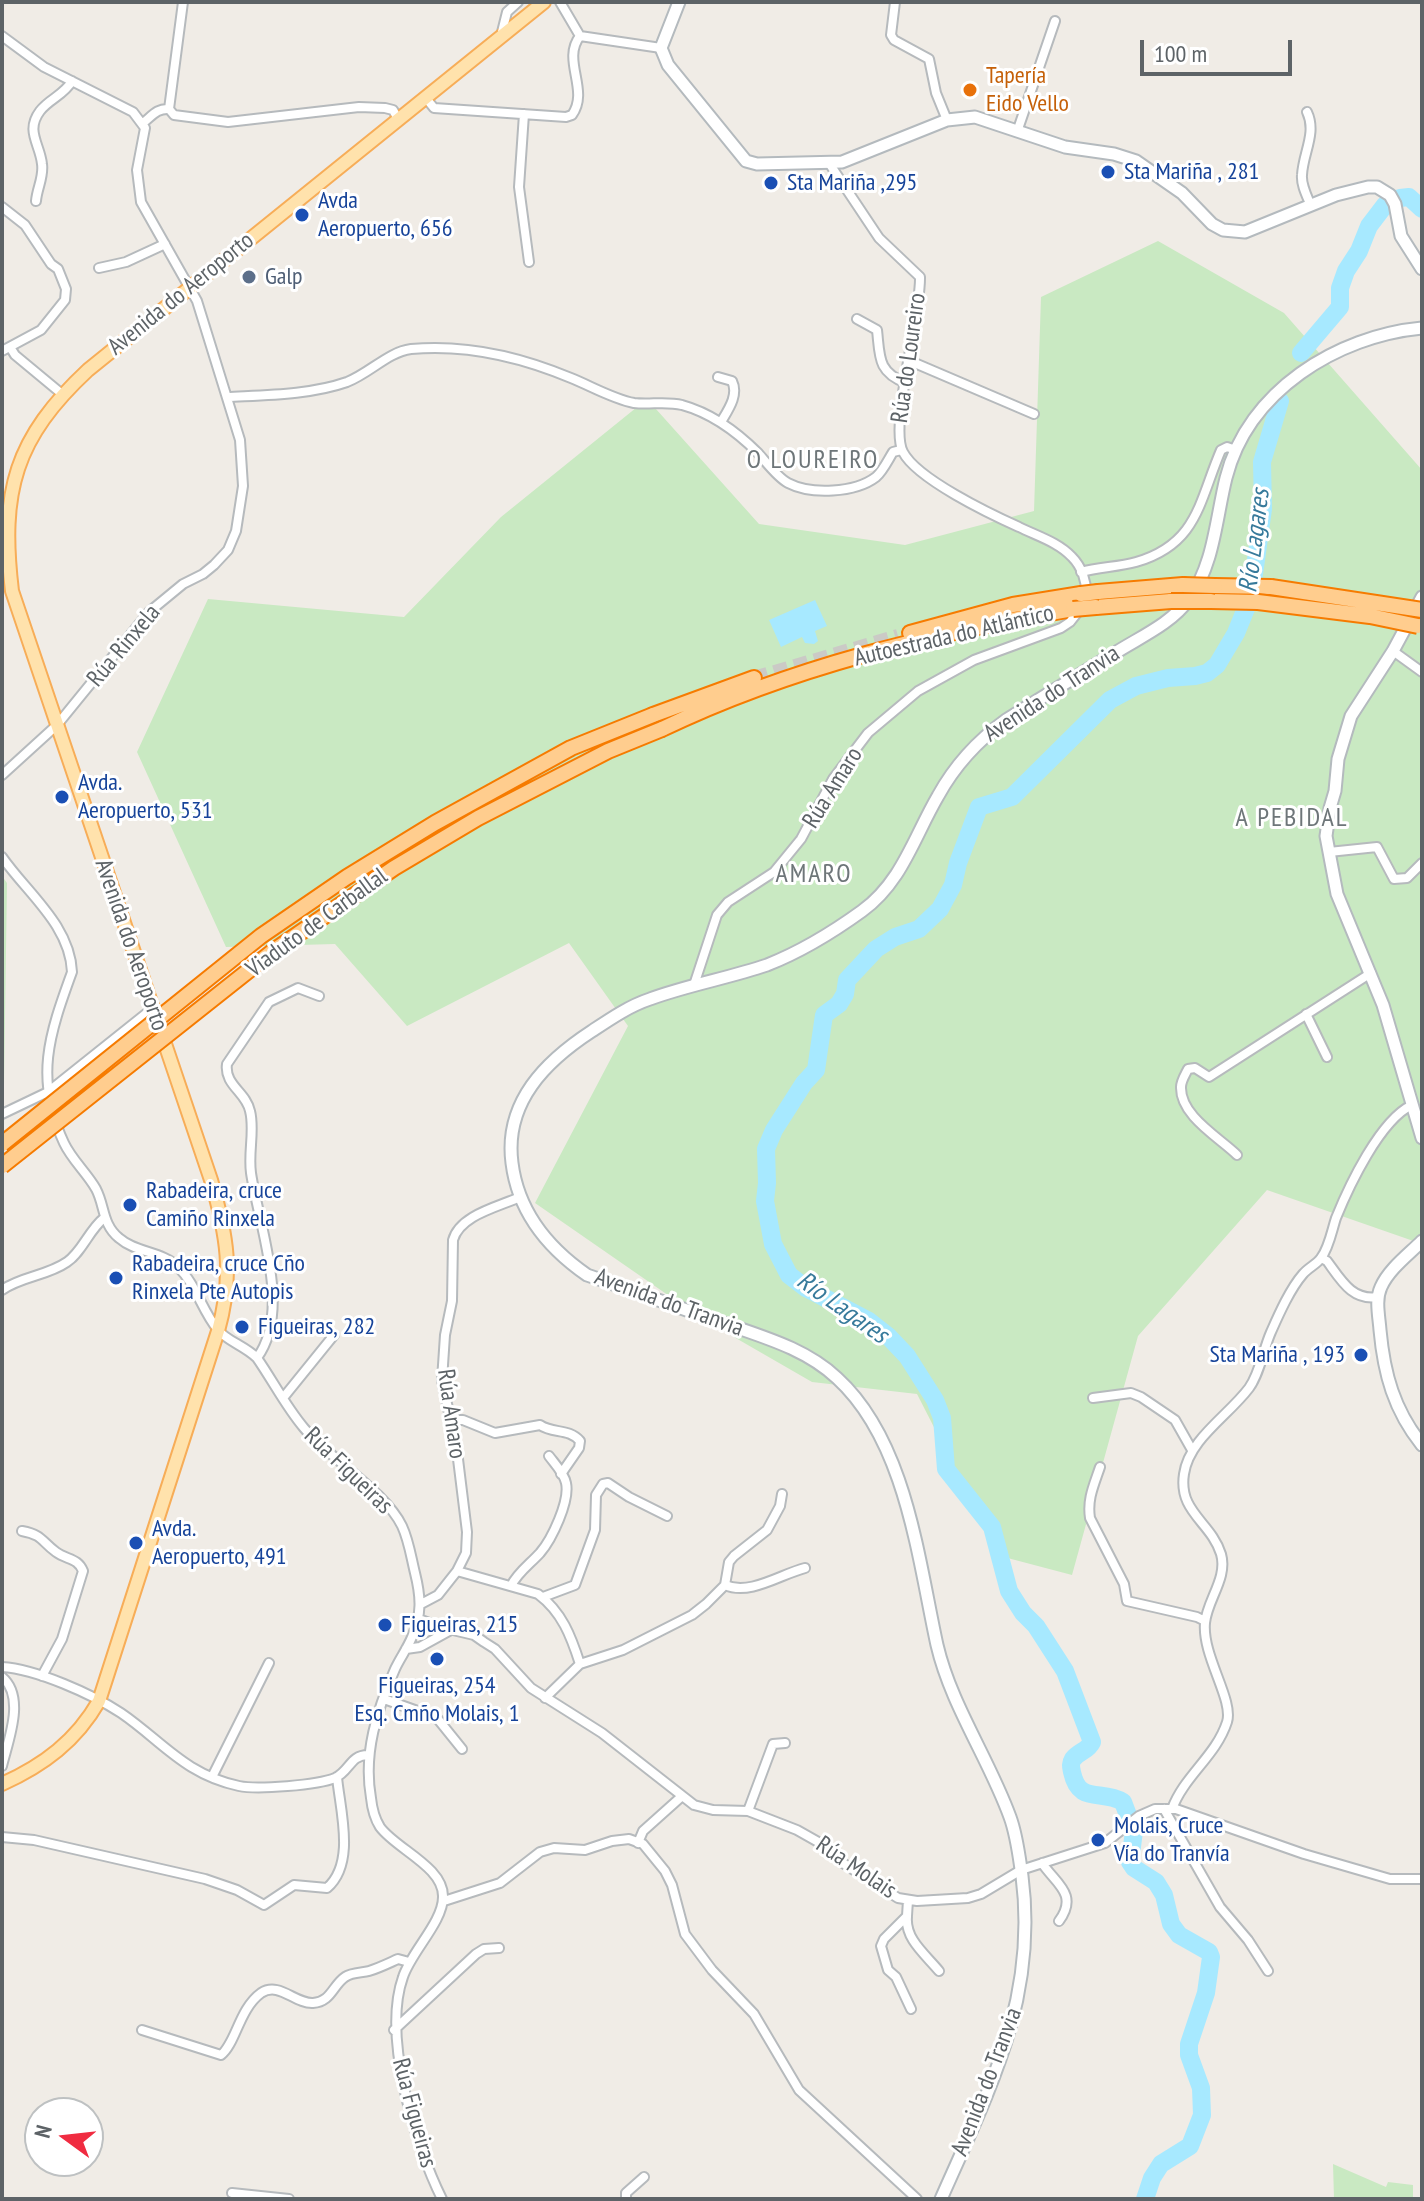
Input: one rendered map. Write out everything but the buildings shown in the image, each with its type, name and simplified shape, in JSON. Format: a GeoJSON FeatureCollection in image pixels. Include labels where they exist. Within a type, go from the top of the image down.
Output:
{"type":"FeatureCollection","features":[{"type":"Feature","properties":{"kind":"highway","name":"Autoestrada do Atlántico"},"geometry":{"type":"LineString","coordinates":[[898,636],[1013,605],[1083,582],[1097,599],[1258,602],[1370,616],[1420,627]]}},
{"type":"Feature","properties":{"kind":"highway","name":"Autoestrada do Atlántico"},"geometry":{"type":"LineString","coordinates":[[662,729],[697,712],[830,665],[920,640],[1073,609],[1097,599],[1183,585],[1271,587],[1422,610]]}},
{"type":"Feature","properties":{"kind":"highway","name":"Viaduto de Carballal"},"geometry":{"type":"LineString","coordinates":[[2,1144],[261,936],[347,877],[435,823],[571,748],[754,678]]}},
{"type":"Feature","properties":{"kind":"highway","name":"Viaduto de Carballal"},"geometry":{"type":"LineString","coordinates":[[2,1166],[272,952],[394,868],[491,811],[608,751],[662,729]]}},
{"type":"Feature","properties":{"kind":"main road","name":"Avenida do Aeroporto"},"geometry":{"type":"LineString","coordinates":[[2,1784],[53,1756],[89,1720],[99,1701],[218,1331],[228,1287],[225,1228],[12,591],[3,526],[6,494],[20,452],[37,423],[62,394],[190,286],[544,2]]}},
{"type":"Feature","properties":{"kind":"main road"},"geometry":{"type":"LineString","coordinates":[[679,2],[661,48],[668,65],[746,161],[757,164],[842,162],[947,120],[975,117],[1065,147],[1114,154],[1136,161],[1182,193],[1212,224],[1223,230],[1245,232],[1368,187],[1384,190],[1395,204],[1401,236],[1407,249],[1422,269]]}},
{"type":"Feature","properties":{"kind":"main road","name":"Avenida do Tranvia"},"geometry":{"type":"LineString","coordinates":[[941,2199],[991,2086],[1016,2009],[1025,1944],[1021,1870],[1012,1820],[948,1679],[938,1648],[909,1511],[883,1444],[854,1395],[836,1376],[801,1351],[587,1275],[563,1258],[545,1238],[520,1197],[511,1158],[513,1133],[523,1099],[538,1074],[575,1042],[650,999],[767,965],[828,934],[879,897],[906,863],[936,798],[953,771],[982,737],[1165,622],[1189,599],[1206,566],[1236,450],[1245,431],[1265,404],[1319,361],[1380,334],[1422,328]]}},
{"type":"Feature","properties":{"kind":"main road"},"geometry":{"type":"LineString","coordinates":[[1422,597],[1393,651],[1364,693],[1343,737],[1326,825],[1337,894],[1371,973],[1422,1138]]}},
{"type":"Feature","properties":{"kind":"main road"},"geometry":{"type":"LineString","coordinates":[[1422,1241],[1390,1272],[1378,1297],[1388,1383],[1409,1428],[1422,1445]]}},
{"type":"Feature","properties":{"kind":"street"},"geometry":{"type":"LineString","coordinates":[[183,2],[169,109],[174,115],[228,122],[359,107],[393,110],[398,119]]}},
{"type":"Feature","properties":{"kind":"street"},"geometry":{"type":"LineString","coordinates":[[500,37],[507,12],[518,2]]}},
{"type":"Feature","properties":{"kind":"street"},"geometry":{"type":"LineString","coordinates":[[560,2],[580,36]]}},
{"type":"Feature","properties":{"kind":"street"},"geometry":{"type":"LineString","coordinates":[[895,2],[891,35],[894,40],[929,59],[936,93],[947,120]]}},
{"type":"Feature","properties":{"kind":"street"},"geometry":{"type":"LineString","coordinates":[[1017,132],[1055,21]]}},
{"type":"Feature","properties":{"kind":"street"},"geometry":{"type":"LineString","coordinates":[[2,36],[34,61],[133,112],[143,123],[156,111],[169,109]]}},
{"type":"Feature","properties":{"kind":"street"},"geometry":{"type":"LineString","coordinates":[[580,36],[661,48]]}},
{"type":"Feature","properties":{"kind":"street"},"geometry":{"type":"LineString","coordinates":[[425,97],[434,108],[566,117],[575,111],[579,95],[572,52],[580,36]]}},
{"type":"Feature","properties":{"kind":"street"},"geometry":{"type":"LineString","coordinates":[[36,201],[42,163],[32,131],[38,114],[72,81]]}},
{"type":"Feature","properties":{"kind":"street"},"geometry":{"type":"LineString","coordinates":[[1307,112],[1312,128],[1302,173],[1311,206]]}},
{"type":"Feature","properties":{"kind":"street"},"geometry":{"type":"LineString","coordinates":[[524,114],[519,187],[529,262]]}},
{"type":"Feature","properties":{"kind":"street","name":"Rúa Rinxela"},"geometry":{"type":"LineString","coordinates":[[2,775],[57,725],[149,612],[183,584],[203,574],[228,550],[236,531],[243,486],[240,440],[190,286],[141,202],[137,170],[145,136],[143,123]]}},
{"type":"Feature","properties":{"kind":"street","name":"Rúa do Loureiro"},"geometry":{"type":"LineString","coordinates":[[829,163],[879,238],[920,277],[899,421],[901,450],[911,463],[940,484],[997,517],[1059,546],[1071,556],[1083,582]]}},
{"type":"Feature","properties":{"kind":"street"},"geometry":{"type":"LineString","coordinates":[[2,207],[25,225],[51,264],[58,269],[66,289],[65,300],[41,330],[6,349],[62,394]]}},
{"type":"Feature","properties":{"kind":"street"},"geometry":{"type":"LineString","coordinates":[[99,268],[126,262],[165,244]]}},
{"type":"Feature","properties":{"kind":"street"},"geometry":{"type":"LineString","coordinates":[[857,319],[877,330],[879,358],[894,378],[906,383]]}},
{"type":"Feature","properties":{"kind":"street"},"geometry":{"type":"LineString","coordinates":[[227,397],[345,383],[368,373],[397,352],[414,349],[472,350],[549,369],[633,403],[679,404],[721,422],[753,447],[785,482],[803,489],[835,490],[863,485],[878,475],[893,452],[901,450]]}},
{"type":"Feature","properties":{"kind":"street"},"geometry":{"type":"LineString","coordinates":[[910,361],[1034,414]]}},
{"type":"Feature","properties":{"kind":"street"},"geometry":{"type":"LineString","coordinates":[[718,377],[732,381],[735,387],[733,402],[721,422]]}},
{"type":"Feature","properties":{"kind":"street"},"geometry":{"type":"LineString","coordinates":[[1083,582],[1167,550],[1180,540],[1198,512],[1221,450],[1227,447],[1236,450]]}},
{"type":"Feature","properties":{"kind":"street","name":"Rúa Amaro"},"geometry":{"type":"LineString","coordinates":[[694,985],[717,915],[728,902],[774,872],[801,839],[833,779],[868,733],[918,691],[974,660],[1070,622],[1084,603],[1083,582]]}},
{"type":"Feature","properties":{"kind":"street"},"geometry":{"type":"LineString","coordinates":[[1393,651],[1422,672]]}},
{"type":"Feature","properties":{"kind":"street"},"geometry":{"type":"LineString","coordinates":[[1329,852],[1377,847],[1394,879],[1407,878],[1422,863]]}},
{"type":"Feature","properties":{"kind":"street","name":"Rúa Figueiras"},"geometry":{"type":"LineString","coordinates":[[2,857],[37,897],[66,943],[71,960],[72,972],[49,1042],[48,1092],[65,1144],[97,1190],[104,1218],[111,1230],[129,1246],[176,1265],[218,1331],[248,1348],[315,1440],[384,1502],[401,1523],[407,1537],[421,1604],[419,1619],[384,1699],[368,1755],[370,1797],[380,1827],[436,1877],[443,1891],[444,1901],[439,1914],[409,1962],[399,1992],[394,2030],[420,2146],[442,2199]]}},
{"type":"Feature","properties":{"kind":"street"},"geometry":{"type":"LineString","coordinates":[[1237,1155],[1223,1141],[1206,1131],[1183,1100],[1180,1085],[1188,1069],[1195,1068],[1209,1077],[1371,973]]}},
{"type":"Feature","properties":{"kind":"street"},"geometry":{"type":"LineString","coordinates":[[257,1358],[268,1339],[275,1304],[251,1174],[250,1111],[225,1073],[227,1064],[269,1002],[298,988],[319,996]]}},
{"type":"Feature","properties":{"kind":"street"},"geometry":{"type":"LineString","coordinates":[[2,1114],[48,1092],[152,1009]]}},
{"type":"Feature","properties":{"kind":"street"},"geometry":{"type":"LineString","coordinates":[[1306,1014],[1327,1057]]}},
{"type":"Feature","properties":{"kind":"street"},"geometry":{"type":"LineString","coordinates":[[1168,1809],[1208,1758],[1228,1716],[1226,1701],[1208,1658],[1205,1621],[1222,1562],[1208,1529],[1187,1506],[1184,1498],[1183,1477],[1192,1450],[1250,1387],[1271,1332],[1301,1276],[1321,1258],[1352,1177],[1396,1114],[1412,1105]]}},
{"type":"Feature","properties":{"kind":"street","name":"Rúa Amaro"},"geometry":{"type":"LineString","coordinates":[[421,1604],[438,1595],[457,1571],[466,1553],[467,1532],[442,1362],[452,1301],[453,1240],[456,1230],[463,1223],[520,1197]]}},
{"type":"Feature","properties":{"kind":"street"},"geometry":{"type":"LineString","coordinates":[[2,1290],[23,1279],[52,1271],[71,1260],[94,1226],[104,1218]]}},
{"type":"Feature","properties":{"kind":"street"},"geometry":{"type":"LineString","coordinates":[[1321,1258],[1327,1261],[1353,1293],[1367,1299],[1378,1297]]}},
{"type":"Feature","properties":{"kind":"street"},"geometry":{"type":"LineString","coordinates":[[283,1398],[334,1335]]}},
{"type":"Feature","properties":{"kind":"street"},"geometry":{"type":"LineString","coordinates":[[1093,1398],[1131,1393],[1141,1397],[1175,1420],[1192,1450]]}},
{"type":"Feature","properties":{"kind":"street"},"geometry":{"type":"LineString","coordinates":[[451,1420],[463,1420],[490,1433],[540,1425],[548,1430],[575,1435],[580,1441],[579,1448],[561,1474]]}},
{"type":"Feature","properties":{"kind":"street"},"geometry":{"type":"LineString","coordinates":[[511,1586],[514,1578],[545,1547],[565,1498],[566,1483],[549,1456]]}},
{"type":"Feature","properties":{"kind":"street"},"geometry":{"type":"LineString","coordinates":[[1100,1467],[1090,1494],[1090,1518],[1124,1584],[1127,1601],[1205,1621]]}},
{"type":"Feature","properties":{"kind":"street"},"geometry":{"type":"LineString","coordinates":[[543,1597],[575,1585],[595,1530],[596,1495],[603,1484],[608,1483],[667,1516]]}},
{"type":"Feature","properties":{"kind":"street"},"geometry":{"type":"LineString","coordinates":[[545,1698],[580,1664],[623,1650],[692,1615],[725,1585],[729,1562],[767,1530],[780,1506],[782,1494]]}},
{"type":"Feature","properties":{"kind":"street"},"geometry":{"type":"LineString","coordinates":[[22,1531],[39,1534],[57,1552],[78,1562],[83,1571],[62,1639],[42,1676]]}},
{"type":"Feature","properties":{"kind":"street"},"geometry":{"type":"LineString","coordinates":[[725,1585],[732,1588],[769,1582],[805,1568]]}},
{"type":"Feature","properties":{"kind":"street"},"geometry":{"type":"LineString","coordinates":[[457,1571],[543,1597],[570,1631],[580,1664]]}},
{"type":"Feature","properties":{"kind":"street","name":"Rúa Molais"},"geometry":{"type":"LineString","coordinates":[[419,1619],[474,1635],[495,1649],[531,1688],[602,1733],[681,1797],[713,1810],[748,1811],[797,1830],[820,1843],[838,1860],[871,1879],[885,1892],[908,1900],[968,1898],[981,1894],[1021,1870],[1093,1848],[1139,1816],[1155,1809],[1168,1809]]}},
{"type":"Feature","properties":{"kind":"street"},"geometry":{"type":"LineString","coordinates":[[406,1649],[426,1644],[451,1630]]}},
{"type":"Feature","properties":{"kind":"street"},"geometry":{"type":"LineString","coordinates":[[212,1777],[269,1663]]}},
{"type":"Feature","properties":{"kind":"street"},"geometry":{"type":"LineString","coordinates":[[2,1667],[42,1676],[99,1701],[121,1713],[169,1754],[212,1777],[240,1786],[257,1788],[322,1781],[337,1777],[357,1756],[368,1755]]}},
{"type":"Feature","properties":{"kind":"street"},"geometry":{"type":"LineString","coordinates":[[2,1677],[10,1687],[13,1714],[2,1766]]}},
{"type":"Feature","properties":{"kind":"street"},"geometry":{"type":"LineString","coordinates":[[384,1699],[437,1718],[462,1749]]}},
{"type":"Feature","properties":{"kind":"street"},"geometry":{"type":"LineString","coordinates":[[748,1811],[773,1744],[785,1743]]}},
{"type":"Feature","properties":{"kind":"street"},"geometry":{"type":"LineString","coordinates":[[2,1837],[34,1840],[205,1879],[226,1885],[264,1905],[294,1885],[327,1888],[333,1882],[344,1852],[337,1777]]}},
{"type":"Feature","properties":{"kind":"street"},"geometry":{"type":"LineString","coordinates":[[638,1843],[643,1831],[681,1797]]}},
{"type":"Feature","properties":{"kind":"street"},"geometry":{"type":"LineString","coordinates":[[1168,1809],[1390,1879],[1422,1879]]}},
{"type":"Feature","properties":{"kind":"street"},"geometry":{"type":"LineString","coordinates":[[1168,1809],[1220,1907],[1248,1940],[1268,1971]]}},
{"type":"Feature","properties":{"kind":"street"},"geometry":{"type":"LineString","coordinates":[[444,1901],[500,1883],[540,1852],[554,1848],[585,1850],[629,1839],[643,1844],[672,1885],[685,1934],[696,1951],[754,2014],[799,2090],[917,2199]]}},
{"type":"Feature","properties":{"kind":"street"},"geometry":{"type":"LineString","coordinates":[[1042,1863],[1065,1891],[1066,1910],[1059,1921]]}},
{"type":"Feature","properties":{"kind":"street"},"geometry":{"type":"LineString","coordinates":[[908,1900],[906,1929],[909,1936],[939,1971]]}},
{"type":"Feature","properties":{"kind":"street"},"geometry":{"type":"LineString","coordinates":[[907,1916],[881,1946],[888,1970],[896,1977],[911,2009]]}},
{"type":"Feature","properties":{"kind":"street"},"geometry":{"type":"LineString","coordinates":[[394,2030],[476,1954],[484,1949],[499,1948]]}},
{"type":"Feature","properties":{"kind":"street"},"geometry":{"type":"LineString","coordinates":[[142,2030],[221,2055],[227,2050],[243,2014],[264,1991],[272,1989],[311,2004],[321,2002],[347,1975],[398,1959],[409,1962]]}},
{"type":"Feature","properties":{"kind":"street"},"geometry":{"type":"LineString","coordinates":[[626,2199],[626,2193],[644,2177]]}},
{"type":"Feature","properties":{"kind":"street"},"geometry":{"type":"LineString","coordinates":[[232,2193],[289,2199]]}},
{"type":"Feature","properties":{"kind":"green space"},"geometry":{"type":"Polygon","coordinates":[[[1158,241],[1284,313],[1422,470],[1422,1244],[1267,1190],[1138,1336],[1072,1575],[1000,1556],[917,1394],[812,1382],[701,1318],[535,1203],[628,1026],[569,943],[407,1026],[335,944],[226,947],[137,752],[208,599],[404,617],[501,517],[647,399],[759,524],[905,545],[1034,511],[1041,297],[1158,241]]]}},
{"type":"Feature","properties":{"kind":"green space"},"geometry":{"type":"Polygon","coordinates":[[[2,876],[7,883],[2,1086],[2,876]]]}},
{"type":"Feature","properties":{"kind":"green space"},"geometry":{"type":"Polygon","coordinates":[[[1333,2164],[1386,2187],[1388,2182],[1413,2185],[1413,2199],[1334,2199],[1333,2164]]]}},
{"type":"Feature","properties":{"kind":"water"},"geometry":{"type":"Polygon","coordinates":[[[815,600],[827,626],[815,631],[818,641],[805,643],[802,637],[781,647],[769,620],[815,600]]]}},
{"type":"Feature","properties":{"kind":"waterway","name":"Río Lagares"},"geometry":{"type":"LineString","coordinates":[[1400,198],[1409,197],[1422,209]]}},
{"type":"Feature","properties":{"kind":"waterway","name":"Río Lagares"},"geometry":{"type":"LineString","coordinates":[[1301,353],[1340,307],[1340,288],[1346,271],[1359,251],[1369,226],[1385,205]]}},
{"type":"Feature","properties":{"kind":"waterway","name":"Río Lagares"},"geometry":{"type":"LineString","coordinates":[[1145,2199],[1161,2164],[1190,2146],[1202,2115],[1201,2088],[1189,2055],[1189,2044],[1206,1993],[1211,1957],[1209,1952],[1179,1935],[1171,1924],[1164,1895],[1156,1882],[1130,1862],[1134,1831],[1123,1802],[1085,1793],[1075,1782],[1072,1761],[1092,1742],[1065,1671],[1009,1591],[992,1527],[946,1469],[942,1418],[935,1400],[907,1356],[888,1336],[869,1321],[806,1288],[789,1275],[773,1244],[765,1201],[766,1149],[774,1130],[816,1070],[824,1015],[839,1004],[845,994],[847,980],[876,949],[895,937],[919,929],[940,909],[953,885],[979,807],[1012,797],[1110,700],[1136,686],[1207,673],[1217,665],[1236,633],[1251,596],[1263,509],[1262,462],[1280,401]]}},
{"type":"Feature","properties":{"kind":"tunnel"},"geometry":{"type":"LineString","coordinates":[[754,678],[898,636]]}},
{"type":"Feature","properties":{"kind":"place","name":"Tapería Eido Vello"},"geometry":{"type":"Point","coordinates":[970,90]}},
{"type":"Feature","properties":{"kind":"place","name":"Sta Mariña , 281"},"geometry":{"type":"Point","coordinates":[1108,172]}},
{"type":"Feature","properties":{"kind":"place","name":"Sta Mariña ,295"},"geometry":{"type":"Point","coordinates":[771,183]}},
{"type":"Feature","properties":{"kind":"place","name":"Avda Aeropuerto, 656"},"geometry":{"type":"Point","coordinates":[302,215]}},
{"type":"Feature","properties":{"kind":"place","name":"Galp"},"geometry":{"type":"Point","coordinates":[249,277]}},
{"type":"Feature","properties":{"kind":"place","name":"Avda. Aeropuerto, 531"},"geometry":{"type":"Point","coordinates":[62,797]}},
{"type":"Feature","properties":{"kind":"place","name":"Rabadeira, cruce Camiño Rinxela"},"geometry":{"type":"Point","coordinates":[130,1205]}},
{"type":"Feature","properties":{"kind":"place","name":"Rabadeira, cruce Cño Rinxela Pte Autopis"},"geometry":{"type":"Point","coordinates":[116,1278]}},
{"type":"Feature","properties":{"kind":"place","name":"Figueiras, 282"},"geometry":{"type":"Point","coordinates":[242,1327]}},
{"type":"Feature","properties":{"kind":"place","name":"Sta Mariña , 193"},"geometry":{"type":"Point","coordinates":[1361,1355]}},
{"type":"Feature","properties":{"kind":"place","name":"Avda. Aeropuerto, 491"},"geometry":{"type":"Point","coordinates":[136,1543]}},
{"type":"Feature","properties":{"kind":"place","name":"Figueiras, 215"},"geometry":{"type":"Point","coordinates":[385,1625]}},
{"type":"Feature","properties":{"kind":"place","name":"Figueiras, 254 Esq. Cmño Molais, 1"},"geometry":{"type":"Point","coordinates":[437,1659]}},
{"type":"Feature","properties":{"kind":"place","name":"Molais, Cruce Vía do Tranvía"},"geometry":{"type":"Point","coordinates":[1098,1840]}},
{"type":"Feature","properties":{"kind":"district","name":"O LOUREIRO"},"geometry":{"type":"Point","coordinates":[813,461]}},
{"type":"Feature","properties":{"kind":"district","name":"A PEBIDAL"},"geometry":{"type":"Point","coordinates":[1292,819]}},
{"type":"Feature","properties":{"kind":"district","name":"AMARO"},"geometry":{"type":"Point","coordinates":[814,875]}}]}
